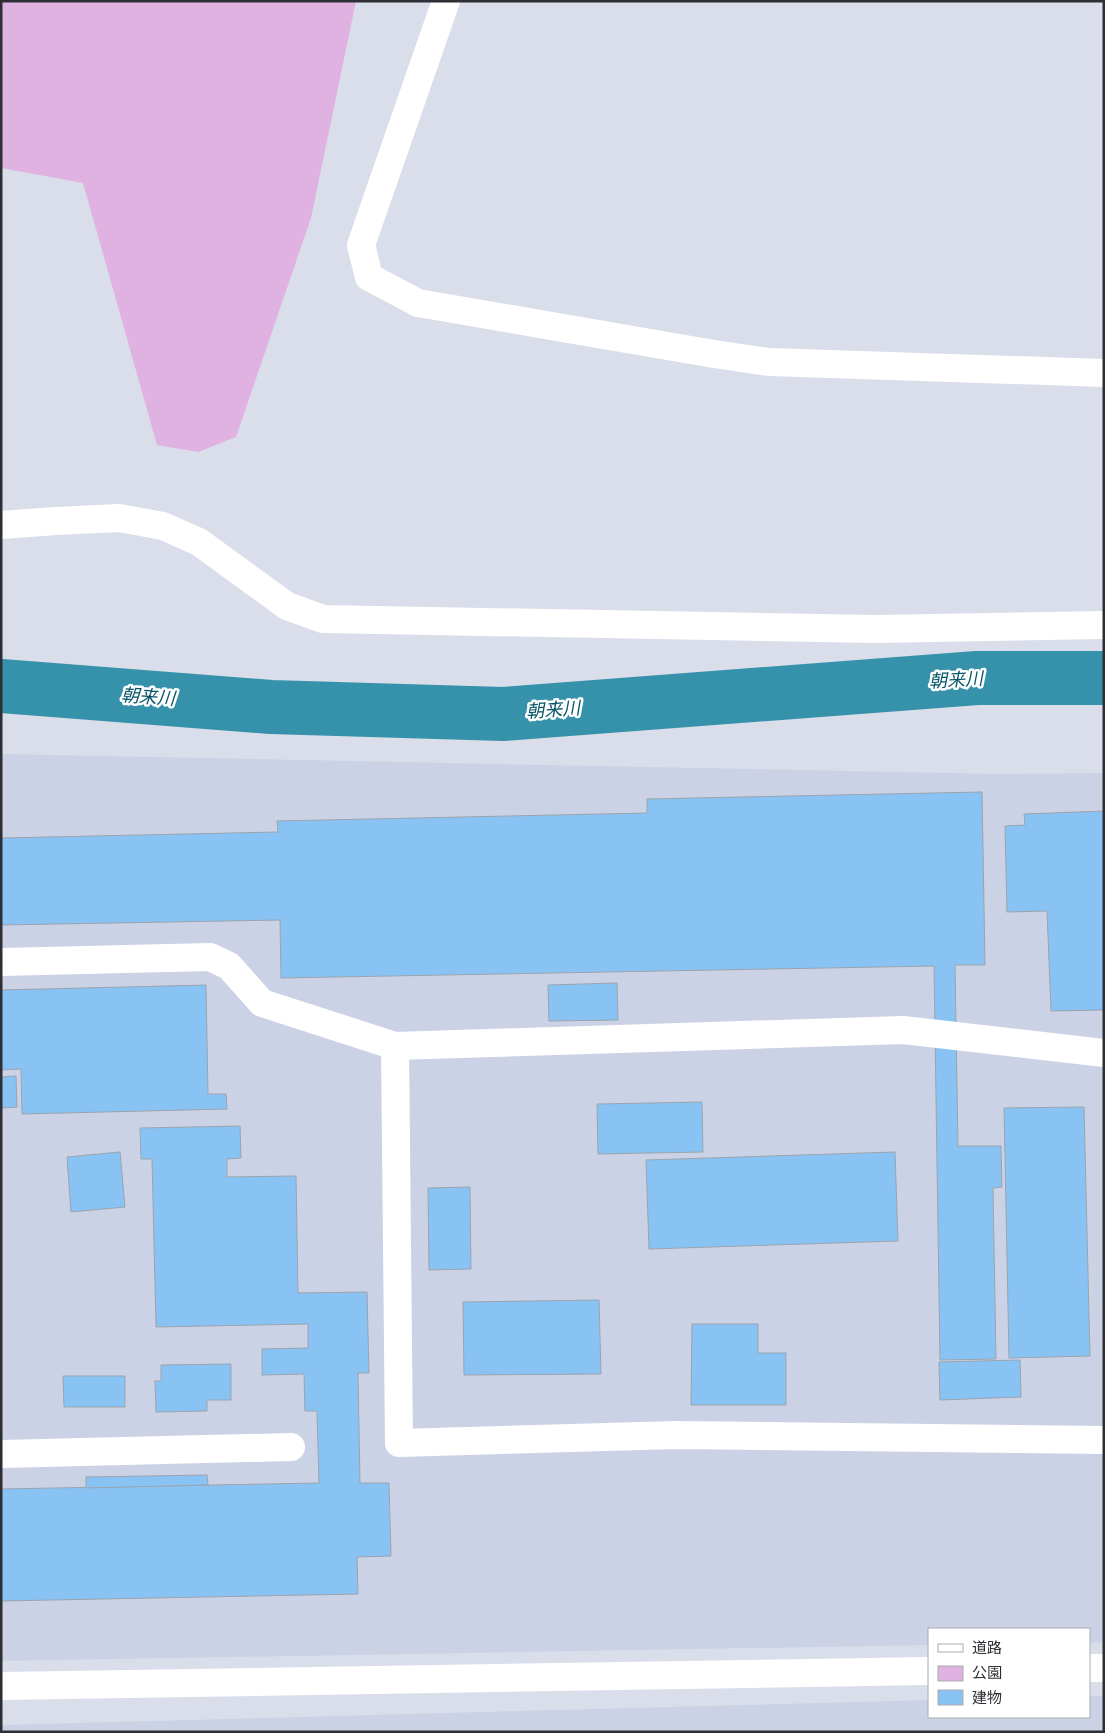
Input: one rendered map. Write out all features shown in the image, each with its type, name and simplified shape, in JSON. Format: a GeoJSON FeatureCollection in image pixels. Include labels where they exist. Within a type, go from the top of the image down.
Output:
{"type":"FeatureCollection","features":[{"type":"Feature","properties":{"kind":"street"},"geometry":{"type":"LineString","coordinates":[[446,1],[361,245],[369,277],[418,303],[769,362],[1104,373]]}},
{"type":"Feature","properties":{"kind":"street"},"geometry":{"type":"LineString","coordinates":[[1,525],[56,520],[119,518],[163,526],[199,542],[287,606],[323,618],[876,629],[1104,625]]}},
{"type":"Feature","properties":{"kind":"street"},"geometry":{"type":"LineString","coordinates":[[1,962],[210,957],[230,966],[262,1003],[395,1046],[903,1030],[1104,1053]]}},
{"type":"Feature","properties":{"kind":"street"},"geometry":{"type":"LineString","coordinates":[[395,1046],[399,1443],[677,1434],[1104,1440]]}},
{"type":"Feature","properties":{"kind":"street"},"geometry":{"type":"LineString","coordinates":[[1,1454],[291,1446]]}},
{"type":"Feature","properties":{"kind":"street"},"geometry":{"type":"LineString","coordinates":[[1090,1668],[1104,1668]]}},
{"type":"Feature","properties":{"kind":"street"},"geometry":{"type":"LineString","coordinates":[[1,1686],[928,1671]]}},
{"type":"Feature","properties":{"kind":"shaded area"},"geometry":{"type":"Polygon","coordinates":[[[1,754],[1001,774],[1104,773],[1104,1642],[1090,1643],[1090,1628],[928,1628],[928,1645],[1,1661],[1,754]]]}},
{"type":"Feature","properties":{"kind":"shaded area"},"geometry":{"type":"Polygon","coordinates":[[[1090,1696],[1104,1696],[1104,1732],[1,1732],[1,1725],[928,1700],[928,1718],[1090,1718],[1090,1696]]]}},
{"type":"Feature","properties":{"kind":"green space"},"geometry":{"type":"Polygon","coordinates":[[[1,1],[356,1],[311,218],[236,437],[198,452],[157,445],[83,183],[1,168],[1,1]]]}},
{"type":"Feature","properties":{"kind":"building"},"geometry":{"type":"Polygon","coordinates":[[[982,792],[985,965],[955,965],[958,1146],[1001,1146],[1002,1187],[993,1188],[996,1359],[940,1360],[934,966],[281,978],[280,920],[1,925],[1,838],[278,832],[277,821],[647,813],[647,799],[982,792]]]}},
{"type":"Feature","properties":{"kind":"building"},"geometry":{"type":"Polygon","coordinates":[[[1104,811],[1104,1010],[1051,1011],[1047,911],[1007,912],[1005,826],[1025,825],[1024,814],[1104,811]]]}},
{"type":"Feature","properties":{"kind":"building"},"geometry":{"type":"Polygon","coordinates":[[[617,983],[618,1020],[549,1021],[548,985],[617,983]]]}},
{"type":"Feature","properties":{"kind":"building"},"geometry":{"type":"Polygon","coordinates":[[[206,985],[208,1094],[226,1094],[227,1109],[22,1114],[21,1069],[1,1070],[1,990],[206,985]]]}},
{"type":"Feature","properties":{"kind":"building"},"geometry":{"type":"Polygon","coordinates":[[[16,1076],[17,1107],[1,1108],[1,1077],[16,1076]]]}},
{"type":"Feature","properties":{"kind":"building"},"geometry":{"type":"Polygon","coordinates":[[[702,1102],[703,1152],[598,1154],[597,1104],[702,1102]]]}},
{"type":"Feature","properties":{"kind":"building"},"geometry":{"type":"Polygon","coordinates":[[[1084,1107],[1090,1356],[1009,1358],[1004,1108],[1084,1107]]]}},
{"type":"Feature","properties":{"kind":"building"},"geometry":{"type":"Polygon","coordinates":[[[240,1126],[241,1158],[227,1159],[227,1177],[296,1176],[298,1293],[367,1292],[369,1373],[358,1373],[360,1483],[389,1483],[391,1556],[357,1557],[358,1594],[1,1601],[1,1489],[319,1483],[317,1411],[305,1411],[304,1374],[262,1375],[262,1349],[308,1348],[308,1324],[156,1327],[152,1159],[141,1159],[140,1128],[240,1126]]]}},
{"type":"Feature","properties":{"kind":"building"},"geometry":{"type":"Polygon","coordinates":[[[120,1152],[125,1207],[71,1212],[67,1157],[120,1152]]]}},
{"type":"Feature","properties":{"kind":"building"},"geometry":{"type":"Polygon","coordinates":[[[895,1152],[898,1241],[649,1249],[646,1160],[895,1152]]]}},
{"type":"Feature","properties":{"kind":"building"},"geometry":{"type":"Polygon","coordinates":[[[470,1187],[471,1269],[429,1270],[428,1188],[470,1187]]]}},
{"type":"Feature","properties":{"kind":"building"},"geometry":{"type":"Polygon","coordinates":[[[599,1300],[601,1374],[464,1375],[463,1302],[599,1300]]]}},
{"type":"Feature","properties":{"kind":"building"},"geometry":{"type":"Polygon","coordinates":[[[692,1324],[758,1324],[758,1353],[786,1353],[786,1405],[691,1405],[692,1324]]]}},
{"type":"Feature","properties":{"kind":"building"},"geometry":{"type":"Polygon","coordinates":[[[1020,1360],[1021,1397],[940,1400],[939,1362],[1020,1360]]]}},
{"type":"Feature","properties":{"kind":"building"},"geometry":{"type":"Polygon","coordinates":[[[231,1364],[231,1400],[207,1400],[207,1411],[156,1412],[155,1381],[161,1381],[161,1365],[231,1364]]]}},
{"type":"Feature","properties":{"kind":"building"},"geometry":{"type":"Polygon","coordinates":[[[63,1376],[125,1376],[125,1407],[64,1407],[63,1376]]]}},
{"type":"Feature","properties":{"kind":"building"},"geometry":{"type":"Polygon","coordinates":[[[207,1475],[208,1485],[86,1488],[86,1477],[207,1475]]]}},
{"type":"Feature","properties":{"kind":"waterway","name":"朝来川"},"geometry":{"type":"LineString","coordinates":[[1,686],[271,707],[503,714],[977,678],[1104,678]]}}]}
